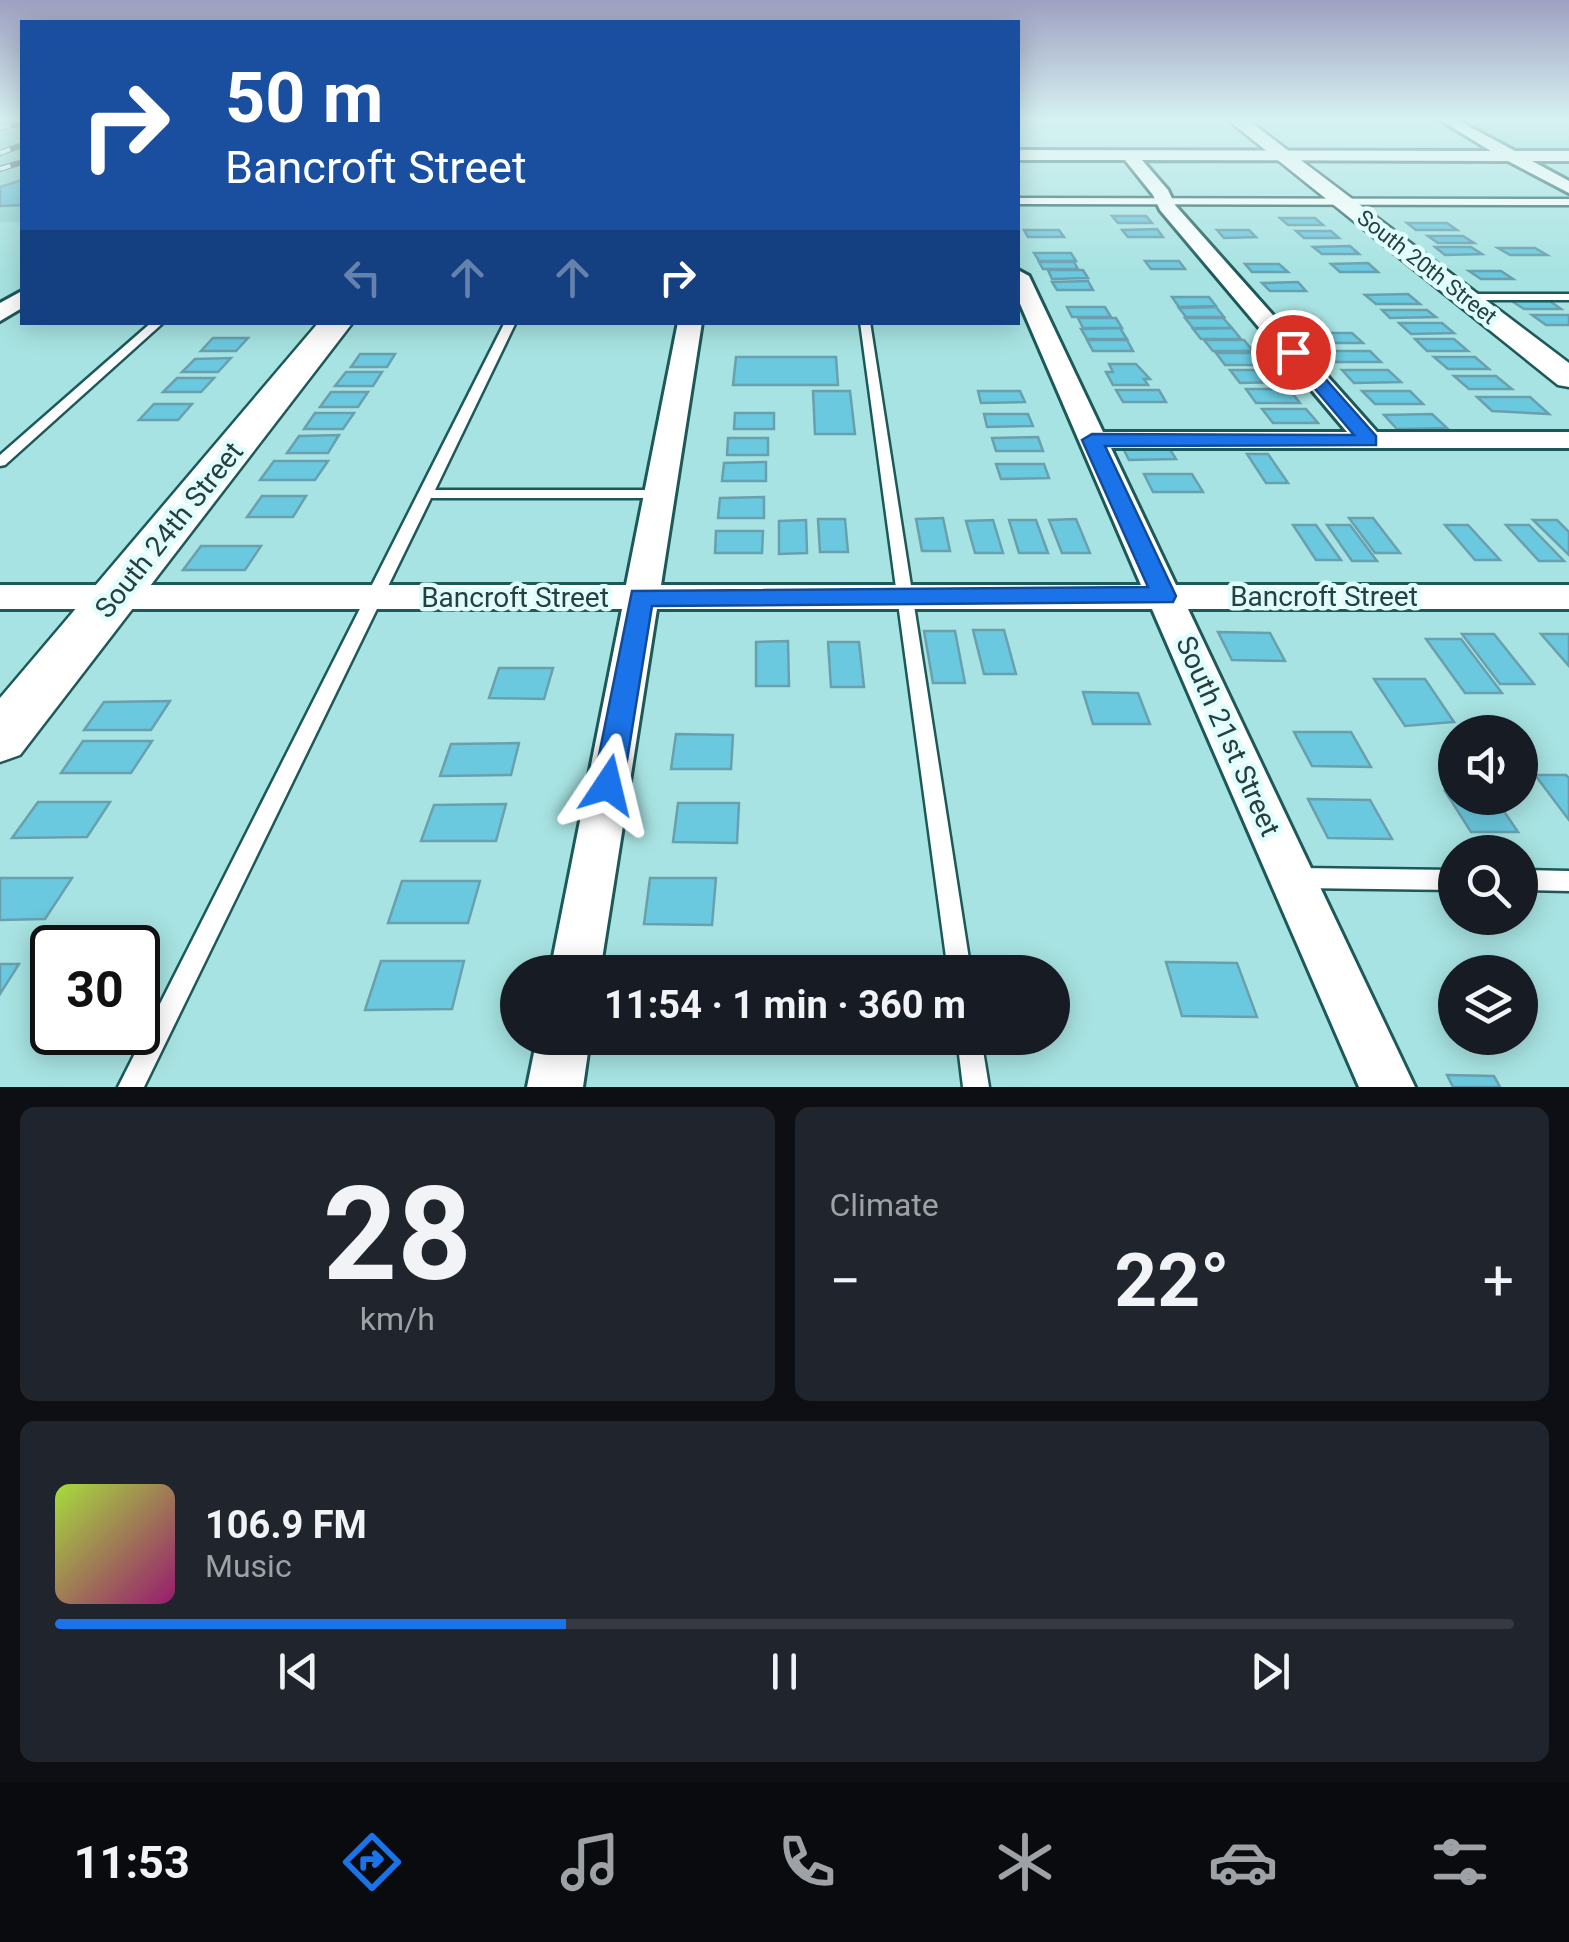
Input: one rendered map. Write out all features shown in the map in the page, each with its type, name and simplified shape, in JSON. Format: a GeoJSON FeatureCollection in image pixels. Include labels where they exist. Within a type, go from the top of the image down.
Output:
{"type":"FeatureCollection","features":[{"type":"Feature","properties":{"kind":"main road","name":"South 24th Street"},"geometry":{"type":"LineString","coordinates":[[0,738],[334,325]]}},
{"type":"Feature","properties":{"kind":"street"},"geometry":{"type":"LineString","coordinates":[[1141,171],[1369,440]]}},
{"type":"Feature","properties":{"kind":"street","name":"South 20th Street"},"geometry":{"type":"LineString","coordinates":[[1302,171],[1569,378]]}},
{"type":"Feature","properties":{"kind":"street"},"geometry":{"type":"LineString","coordinates":[[1538,171],[1569,188]]}},
{"type":"Feature","properties":{"kind":"street","name":"South 21st Street"},"geometry":{"type":"LineString","coordinates":[[1020,286],[1027,319],[1092,440],[1387,1087]]}},
{"type":"Feature","properties":{"kind":"street"},"geometry":{"type":"LineString","coordinates":[[0,317],[20,300]]}},
{"type":"Feature","properties":{"kind":"street"},"geometry":{"type":"LineString","coordinates":[[579,955],[689,325]]}},
{"type":"Feature","properties":{"kind":"street"},"geometry":{"type":"LineString","coordinates":[[1092,440],[1569,440]]}},
{"type":"Feature","properties":{"kind":"street","name":"Bancroft Street"},"geometry":{"type":"LineString","coordinates":[[0,597],[1569,597]]}},
{"type":"Feature","properties":{"kind":"street"},"geometry":{"type":"LineString","coordinates":[[556,1087],[561,1055]]}},
{"type":"Feature","properties":{"kind":"lane"},"geometry":{"type":"LineString","coordinates":[[1020,201],[1569,202]]}},
{"type":"Feature","properties":{"kind":"lane"},"geometry":{"type":"LineString","coordinates":[[1464,297],[1569,298]]}},
{"type":"Feature","properties":{"kind":"lane"},"geometry":{"type":"LineString","coordinates":[[0,462],[156,325]]}},
{"type":"Feature","properties":{"kind":"lane"},"geometry":{"type":"LineString","coordinates":[[132,1087],[510,325]]}},
{"type":"Feature","properties":{"kind":"lane"},"geometry":{"type":"LineString","coordinates":[[865,325],[958,955]]}},
{"type":"Feature","properties":{"kind":"lane"},"geometry":{"type":"LineString","coordinates":[[427,494],[659,494]]}},
{"type":"Feature","properties":{"kind":"lane"},"geometry":{"type":"LineString","coordinates":[[1292,878],[1438,880]]}},
{"type":"Feature","properties":{"kind":"lane"},"geometry":{"type":"LineString","coordinates":[[1538,880],[1569,880]]}},
{"type":"Feature","properties":{"kind":"lane"},"geometry":{"type":"LineString","coordinates":[[971,1055],[976,1087]]}},
{"type":"Feature","properties":{"kind":"shaded area"},"geometry":{"type":"Polygon","coordinates":[[[0,171],[20,171],[20,222],[0,222],[0,171]]]}},
{"type":"Feature","properties":{"kind":"building"},"geometry":{"type":"Polygon","coordinates":[[[20,181],[20,205],[0,206],[0,187],[20,181]]]}},
{"type":"Feature","properties":{"kind":"building"},"geometry":{"type":"Polygon","coordinates":[[[1112,216],[1146,216],[1152,223],[1118,223],[1112,216]]]}},
{"type":"Feature","properties":{"kind":"building"},"geometry":{"type":"Polygon","coordinates":[[[1280,218],[1315,218],[1323,225],[1288,225],[1280,218]]]}},
{"type":"Feature","properties":{"kind":"building"},"geometry":{"type":"Polygon","coordinates":[[[1407,223],[1447,223],[1457,230],[1416,230],[1407,223]]]}},
{"type":"Feature","properties":{"kind":"building"},"geometry":{"type":"Polygon","coordinates":[[[1157,229],[1163,237],[1128,237],[1122,230],[1157,229]]]}},
{"type":"Feature","properties":{"kind":"building"},"geometry":{"type":"Polygon","coordinates":[[[1024,230],[1059,230],[1064,237],[1028,237],[1024,230]]]}},
{"type":"Feature","properties":{"kind":"building"},"geometry":{"type":"Polygon","coordinates":[[[1217,230],[1249,230],[1256,237],[1224,238],[1217,230]]]}},
{"type":"Feature","properties":{"kind":"building"},"geometry":{"type":"Polygon","coordinates":[[[1296,231],[1331,231],[1339,238],[1304,238],[1296,231]]]}},
{"type":"Feature","properties":{"kind":"building"},"geometry":{"type":"Polygon","coordinates":[[[1428,236],[1463,236],[1474,243],[1438,243],[1428,236]]]}},
{"type":"Feature","properties":{"kind":"building"},"geometry":{"type":"Polygon","coordinates":[[[1350,246],[1359,254],[1322,254],[1313,247],[1350,246]]]}},
{"type":"Feature","properties":{"kind":"building"},"geometry":{"type":"Polygon","coordinates":[[[1435,247],[1471,247],[1482,254],[1445,255],[1435,247]]]}},
{"type":"Feature","properties":{"kind":"building"},"geometry":{"type":"Polygon","coordinates":[[[1498,248],[1535,248],[1547,255],[1510,255],[1498,248]]]}},
{"type":"Feature","properties":{"kind":"building"},"geometry":{"type":"Polygon","coordinates":[[[1034,253],[1071,253],[1076,261],[1039,261],[1034,253]]]}},
{"type":"Feature","properties":{"kind":"building"},"geometry":{"type":"Polygon","coordinates":[[[1145,261],[1179,261],[1185,269],[1151,269],[1145,261]]]}},
{"type":"Feature","properties":{"kind":"building"},"geometry":{"type":"Polygon","coordinates":[[[1039,262],[1074,262],[1078,269],[1043,269],[1039,262]]]}},
{"type":"Feature","properties":{"kind":"building"},"geometry":{"type":"Polygon","coordinates":[[[1368,263],[1378,272],[1340,272],[1331,264],[1368,263]]]}},
{"type":"Feature","properties":{"kind":"building"},"geometry":{"type":"Polygon","coordinates":[[[1245,264],[1279,264],[1288,272],[1252,272],[1245,264]]]}},
{"type":"Feature","properties":{"kind":"building"},"geometry":{"type":"Polygon","coordinates":[[[1048,270],[1083,270],[1088,278],[1052,279],[1048,270]]]}},
{"type":"Feature","properties":{"kind":"building"},"geometry":{"type":"Polygon","coordinates":[[[1469,271],[1501,271],[1513,279],[1481,279],[1469,271]]]}},
{"type":"Feature","properties":{"kind":"building"},"geometry":{"type":"Polygon","coordinates":[[[1088,281],[1093,290],[1057,290],[1052,282],[1088,281]]]}},
{"type":"Feature","properties":{"kind":"building"},"geometry":{"type":"Polygon","coordinates":[[[1298,282],[1306,291],[1270,291],[1262,283],[1298,282]]]}},
{"type":"Feature","properties":{"kind":"building"},"geometry":{"type":"Polygon","coordinates":[[[1408,294],[1420,304],[1376,304],[1365,295],[1408,294]]]}},
{"type":"Feature","properties":{"kind":"building"},"geometry":{"type":"Polygon","coordinates":[[[1172,297],[1209,297],[1216,306],[1179,307],[1172,297]]]}},
{"type":"Feature","properties":{"kind":"building"},"geometry":{"type":"Polygon","coordinates":[[[1547,299],[1561,309],[1524,309],[1510,300],[1547,299]]]}},
{"type":"Feature","properties":{"kind":"building"},"geometry":{"type":"Polygon","coordinates":[[[1067,307],[1105,307],[1111,317],[1072,317],[1067,307]]]}},
{"type":"Feature","properties":{"kind":"building"},"geometry":{"type":"Polygon","coordinates":[[[1216,307],[1224,317],[1186,317],[1179,308],[1216,307]]]}},
{"type":"Feature","properties":{"kind":"building"},"geometry":{"type":"Polygon","coordinates":[[[1382,310],[1427,310],[1436,317],[1390,318],[1382,310]]]}},
{"type":"Feature","properties":{"kind":"building"},"geometry":{"type":"Polygon","coordinates":[[[1532,315],[1569,315],[1569,325],[1546,325],[1532,315]]]}},
{"type":"Feature","properties":{"kind":"building"},"geometry":{"type":"Polygon","coordinates":[[[1078,318],[1116,318],[1122,328],[1083,328],[1078,318]]]}},
{"type":"Feature","properties":{"kind":"building"},"geometry":{"type":"Polygon","coordinates":[[[1185,318],[1223,318],[1232,328],[1193,328],[1185,318]]]}},
{"type":"Feature","properties":{"kind":"building"},"geometry":{"type":"Polygon","coordinates":[[[1399,323],[1442,323],[1454,333],[1411,334],[1399,323]]]}},
{"type":"Feature","properties":{"kind":"building"},"geometry":{"type":"Polygon","coordinates":[[[1120,328],[1127,339],[1087,339],[1081,329],[1120,328]]]}},
{"type":"Feature","properties":{"kind":"building"},"geometry":{"type":"Polygon","coordinates":[[[1232,328],[1241,339],[1201,339],[1193,329],[1232,328]]]}},
{"type":"Feature","properties":{"kind":"building"},"geometry":{"type":"Polygon","coordinates":[[[1309,333],[1352,333],[1363,343],[1319,343],[1309,333]]]}},
{"type":"Feature","properties":{"kind":"building"},"geometry":{"type":"Polygon","coordinates":[[[213,338],[248,338],[236,351],[201,351],[213,338]]]}},
{"type":"Feature","properties":{"kind":"building"},"geometry":{"type":"Polygon","coordinates":[[[1415,339],[1454,339],[1468,351],[1427,351],[1415,339]]]}},
{"type":"Feature","properties":{"kind":"building"},"geometry":{"type":"Polygon","coordinates":[[[1087,340],[1127,340],[1133,351],[1093,351],[1087,340]]]}},
{"type":"Feature","properties":{"kind":"building"},"geometry":{"type":"Polygon","coordinates":[[[1204,340],[1244,340],[1253,351],[1213,351],[1204,340]]]}},
{"type":"Feature","properties":{"kind":"building"},"geometry":{"type":"Polygon","coordinates":[[[1326,351],[1370,351],[1381,362],[1336,362],[1326,351]]]}},
{"type":"Feature","properties":{"kind":"building"},"geometry":{"type":"Polygon","coordinates":[[[1216,353],[1256,353],[1266,365],[1225,365],[1216,353]]]}},
{"type":"Feature","properties":{"kind":"building"},"geometry":{"type":"Polygon","coordinates":[[[360,354],[395,354],[387,367],[351,367],[360,354]]]}},
{"type":"Feature","properties":{"kind":"building"},"geometry":{"type":"Polygon","coordinates":[[[736,357],[836,357],[838,385],[733,385],[736,357]]]}},
{"type":"Feature","properties":{"kind":"building"},"geometry":{"type":"Polygon","coordinates":[[[1434,357],[1475,357],[1489,369],[1448,369],[1434,357]]]}},
{"type":"Feature","properties":{"kind":"building"},"geometry":{"type":"Polygon","coordinates":[[[231,358],[218,372],[182,372],[195,359],[231,358]]]}},
{"type":"Feature","properties":{"kind":"building"},"geometry":{"type":"Polygon","coordinates":[[[1109,364],[1136,364],[1150,379],[1144,379],[1148,385],[1113,385],[1106,372],[1113,372],[1109,364]]]}},
{"type":"Feature","properties":{"kind":"building"},"geometry":{"type":"Polygon","coordinates":[[[1230,370],[1271,370],[1282,382],[1240,383],[1230,370]]]}},
{"type":"Feature","properties":{"kind":"building"},"geometry":{"type":"Polygon","coordinates":[[[1342,370],[1388,370],[1401,382],[1354,383],[1342,370]]]}},
{"type":"Feature","properties":{"kind":"building"},"geometry":{"type":"Polygon","coordinates":[[[346,372],[382,372],[373,386],[335,386],[346,372]]]}},
{"type":"Feature","properties":{"kind":"building"},"geometry":{"type":"Polygon","coordinates":[[[1454,376],[1496,376],[1512,389],[1469,389],[1454,376]]]}},
{"type":"Feature","properties":{"kind":"building"},"geometry":{"type":"Polygon","coordinates":[[[177,378],[214,378],[201,392],[163,392],[177,378]]]}},
{"type":"Feature","properties":{"kind":"building"},"geometry":{"type":"Polygon","coordinates":[[[1246,389],[1289,389],[1300,403],[1256,403],[1246,389]]]}},
{"type":"Feature","properties":{"kind":"building"},"geometry":{"type":"Polygon","coordinates":[[[1116,390],[1159,390],[1166,402],[1123,402],[1116,390]]]}},
{"type":"Feature","properties":{"kind":"building"},"geometry":{"type":"Polygon","coordinates":[[[813,391],[850,391],[855,434],[815,434],[813,391]]]}},
{"type":"Feature","properties":{"kind":"building"},"geometry":{"type":"Polygon","coordinates":[[[978,391],[1020,391],[1025,402],[981,403],[978,391]]]}},
{"type":"Feature","properties":{"kind":"building"},"geometry":{"type":"Polygon","coordinates":[[[1362,391],[1410,391],[1423,404],[1375,404],[1362,391]]]}},
{"type":"Feature","properties":{"kind":"building"},"geometry":{"type":"Polygon","coordinates":[[[331,392],[368,392],[358,407],[320,407],[331,392]]]}},
{"type":"Feature","properties":{"kind":"building"},"geometry":{"type":"Polygon","coordinates":[[[1477,397],[1530,397],[1549,414],[1492,411],[1477,397]]]}},
{"type":"Feature","properties":{"kind":"building"},"geometry":{"type":"Polygon","coordinates":[[[154,404],[192,404],[178,420],[139,420],[154,404]]]}},
{"type":"Feature","properties":{"kind":"building"},"geometry":{"type":"Polygon","coordinates":[[[1262,409],[1306,409],[1318,423],[1273,423],[1262,409]]]}},
{"type":"Feature","properties":{"kind":"building"},"geometry":{"type":"Polygon","coordinates":[[[315,413],[354,413],[343,429],[304,429],[315,413]]]}},
{"type":"Feature","properties":{"kind":"building"},"geometry":{"type":"Polygon","coordinates":[[[735,413],[774,413],[774,429],[734,429],[735,413]]]}},
{"type":"Feature","properties":{"kind":"building"},"geometry":{"type":"Polygon","coordinates":[[[984,414],[1028,414],[1033,426],[987,427],[984,414]]]}},
{"type":"Feature","properties":{"kind":"building"},"geometry":{"type":"Polygon","coordinates":[[[1432,414],[1447,428],[1397,429],[1384,415],[1432,414]]]}},
{"type":"Feature","properties":{"kind":"building"},"geometry":{"type":"Polygon","coordinates":[[[339,435],[328,453],[287,453],[299,436],[339,435]]]}},
{"type":"Feature","properties":{"kind":"building"},"geometry":{"type":"Polygon","coordinates":[[[1038,437],[1043,451],[996,451],[992,438],[1038,437]]]}},
{"type":"Feature","properties":{"kind":"building"},"geometry":{"type":"Polygon","coordinates":[[[728,438],[768,438],[768,455],[727,455],[728,438]]]}},
{"type":"Feature","properties":{"kind":"building"},"geometry":{"type":"Polygon","coordinates":[[[1122,446],[1168,446],[1176,459],[1129,460],[1122,446]]]}},
{"type":"Feature","properties":{"kind":"building"},"geometry":{"type":"Polygon","coordinates":[[[1247,454],[1268,454],[1288,483],[1266,483],[1247,454]]]}},
{"type":"Feature","properties":{"kind":"building"},"geometry":{"type":"Polygon","coordinates":[[[274,461],[328,461],[315,480],[260,480],[274,461]]]}},
{"type":"Feature","properties":{"kind":"building"},"geometry":{"type":"Polygon","coordinates":[[[766,462],[766,481],[722,481],[724,463],[766,462]]]}},
{"type":"Feature","properties":{"kind":"building"},"geometry":{"type":"Polygon","coordinates":[[[996,464],[1044,464],[1049,478],[1001,479],[996,464]]]}},
{"type":"Feature","properties":{"kind":"building"},"geometry":{"type":"Polygon","coordinates":[[[1144,474],[1192,474],[1203,492],[1153,492],[1144,474]]]}},
{"type":"Feature","properties":{"kind":"building"},"geometry":{"type":"Polygon","coordinates":[[[262,496],[306,496],[293,517],[247,517],[262,496]]]}},
{"type":"Feature","properties":{"kind":"building"},"geometry":{"type":"Polygon","coordinates":[[[764,497],[764,518],[718,518],[720,498],[764,497]]]}},
{"type":"Feature","properties":{"kind":"building"},"geometry":{"type":"Polygon","coordinates":[[[943,518],[950,551],[922,551],[916,519],[943,518]]]}},
{"type":"Feature","properties":{"kind":"building"},"geometry":{"type":"Polygon","coordinates":[[[1349,518],[1373,518],[1400,553],[1375,553],[1349,518]]]}},
{"type":"Feature","properties":{"kind":"building"},"geometry":{"type":"Polygon","coordinates":[[[818,519],[845,519],[848,552],[820,552],[818,519]]]}},
{"type":"Feature","properties":{"kind":"building"},"geometry":{"type":"Polygon","coordinates":[[[1076,519],[1090,553],[1062,553],[1049,520],[1076,519]]]}},
{"type":"Feature","properties":{"kind":"building"},"geometry":{"type":"Polygon","coordinates":[[[806,520],[807,553],[779,554],[779,521],[806,520]]]}},
{"type":"Feature","properties":{"kind":"building"},"geometry":{"type":"Polygon","coordinates":[[[993,520],[1003,553],[975,553],[966,521],[993,520]]]}},
{"type":"Feature","properties":{"kind":"building"},"geometry":{"type":"Polygon","coordinates":[[[1009,520],[1036,520],[1048,553],[1019,553],[1009,520]]]}},
{"type":"Feature","properties":{"kind":"building"},"geometry":{"type":"Polygon","coordinates":[[[1533,520],[1557,520],[1569,532],[1569,555],[1533,520]]]}},
{"type":"Feature","properties":{"kind":"building"},"geometry":{"type":"Polygon","coordinates":[[[1293,525],[1316,525],[1341,560],[1316,560],[1293,525]]]}},
{"type":"Feature","properties":{"kind":"building"},"geometry":{"type":"Polygon","coordinates":[[[1327,525],[1350,525],[1377,561],[1352,561],[1327,525]]]}},
{"type":"Feature","properties":{"kind":"building"},"geometry":{"type":"Polygon","coordinates":[[[1445,525],[1468,525],[1500,560],[1475,560],[1445,525]]]}},
{"type":"Feature","properties":{"kind":"building"},"geometry":{"type":"Polygon","coordinates":[[[1506,525],[1529,525],[1564,561],[1539,561],[1506,525]]]}},
{"type":"Feature","properties":{"kind":"building"},"geometry":{"type":"Polygon","coordinates":[[[716,531],[763,531],[762,553],[715,553],[716,531]]]}},
{"type":"Feature","properties":{"kind":"building"},"geometry":{"type":"Polygon","coordinates":[[[201,546],[261,546],[245,570],[183,570],[201,546]]]}},
{"type":"Feature","properties":{"kind":"building"},"geometry":{"type":"Polygon","coordinates":[[[973,630],[1004,630],[1016,674],[984,674],[973,630]]]}},
{"type":"Feature","properties":{"kind":"building"},"geometry":{"type":"Polygon","coordinates":[[[924,631],[955,631],[965,683],[933,683],[924,631]]]}},
{"type":"Feature","properties":{"kind":"building"},"geometry":{"type":"Polygon","coordinates":[[[1218,632],[1270,633],[1285,661],[1232,660],[1218,632]]]}},
{"type":"Feature","properties":{"kind":"building"},"geometry":{"type":"Polygon","coordinates":[[[1462,634],[1494,634],[1534,684],[1500,684],[1462,634]]]}},
{"type":"Feature","properties":{"kind":"building"},"geometry":{"type":"Polygon","coordinates":[[[1541,634],[1569,634],[1569,666],[1541,634]]]}},
{"type":"Feature","properties":{"kind":"building"},"geometry":{"type":"Polygon","coordinates":[[[1426,639],[1461,639],[1502,693],[1465,693],[1426,639]]]}},
{"type":"Feature","properties":{"kind":"building"},"geometry":{"type":"Polygon","coordinates":[[[788,641],[789,686],[756,686],[756,642],[788,641]]]}},
{"type":"Feature","properties":{"kind":"building"},"geometry":{"type":"Polygon","coordinates":[[[828,642],[859,642],[864,687],[831,687],[828,642]]]}},
{"type":"Feature","properties":{"kind":"building"},"geometry":{"type":"Polygon","coordinates":[[[499,668],[553,668],[544,699],[489,698],[499,668]]]}},
{"type":"Feature","properties":{"kind":"building"},"geometry":{"type":"Polygon","coordinates":[[[1374,679],[1425,679],[1449,715],[1438,715],[1438,723],[1405,726],[1374,679]]]}},
{"type":"Feature","properties":{"kind":"building"},"geometry":{"type":"Polygon","coordinates":[[[1083,692],[1138,693],[1150,724],[1093,724],[1083,692]]]}},
{"type":"Feature","properties":{"kind":"building"},"geometry":{"type":"Polygon","coordinates":[[[170,701],[151,730],[84,730],[104,702],[170,701]]]}},
{"type":"Feature","properties":{"kind":"building"},"geometry":{"type":"Polygon","coordinates":[[[1294,732],[1351,732],[1371,767],[1312,766],[1294,732]]]}},
{"type":"Feature","properties":{"kind":"building"},"geometry":{"type":"Polygon","coordinates":[[[676,734],[733,735],[731,769],[671,769],[676,734]]]}},
{"type":"Feature","properties":{"kind":"building"},"geometry":{"type":"Polygon","coordinates":[[[83,741],[152,741],[131,773],[61,773],[83,741]]]}},
{"type":"Feature","properties":{"kind":"building"},"geometry":{"type":"Polygon","coordinates":[[[519,743],[511,775],[440,776],[451,744],[519,743]]]}},
{"type":"Feature","properties":{"kind":"building"},"geometry":{"type":"Polygon","coordinates":[[[1538,775],[1569,778],[1569,820],[1538,779],[1538,775]]]}},
{"type":"Feature","properties":{"kind":"building"},"geometry":{"type":"Polygon","coordinates":[[[1308,799],[1370,800],[1392,839],[1328,838],[1308,799]]]}},
{"type":"Feature","properties":{"kind":"building"},"geometry":{"type":"Polygon","coordinates":[[[38,802],[110,802],[87,837],[12,838],[38,802]]]}},
{"type":"Feature","properties":{"kind":"building"},"geometry":{"type":"Polygon","coordinates":[[[678,803],[739,803],[737,843],[673,842],[678,803]]]}},
{"type":"Feature","properties":{"kind":"building"},"geometry":{"type":"Polygon","coordinates":[[[506,804],[496,841],[421,841],[434,805],[506,804]]]}},
{"type":"Feature","properties":{"kind":"building"},"geometry":{"type":"Polygon","coordinates":[[[1460,815],[1506,815],[1518,832],[1471,832],[1460,815]]]}},
{"type":"Feature","properties":{"kind":"building"},"geometry":{"type":"Polygon","coordinates":[[[0,878],[72,878],[45,919],[0,920],[0,878]]]}},
{"type":"Feature","properties":{"kind":"building"},"geometry":{"type":"Polygon","coordinates":[[[650,878],[716,878],[712,925],[644,924],[650,878]]]}},
{"type":"Feature","properties":{"kind":"building"},"geometry":{"type":"Polygon","coordinates":[[[402,881],[480,881],[468,923],[388,923],[402,881]]]}},
{"type":"Feature","properties":{"kind":"building"},"geometry":{"type":"Polygon","coordinates":[[[381,961],[464,961],[452,1009],[365,1010],[381,961]]]}},
{"type":"Feature","properties":{"kind":"building"},"geometry":{"type":"Polygon","coordinates":[[[1166,962],[1237,963],[1257,1017],[1182,1016],[1166,962]]]}},
{"type":"Feature","properties":{"kind":"building"},"geometry":{"type":"Polygon","coordinates":[[[0,964],[19,964],[0,994],[0,964]]]}},
{"type":"Feature","properties":{"kind":"building"},"geometry":{"type":"Polygon","coordinates":[[[1447,1075],[1494,1076],[1500,1087],[1453,1087],[1447,1075]]]}},
{"type":"Feature","properties":{"kind":"route"},"geometry":{"type":"LineString","coordinates":[[608,785],[641,597],[1164,596],[1092,440],[1369,440],[1293,352]]}}]}
